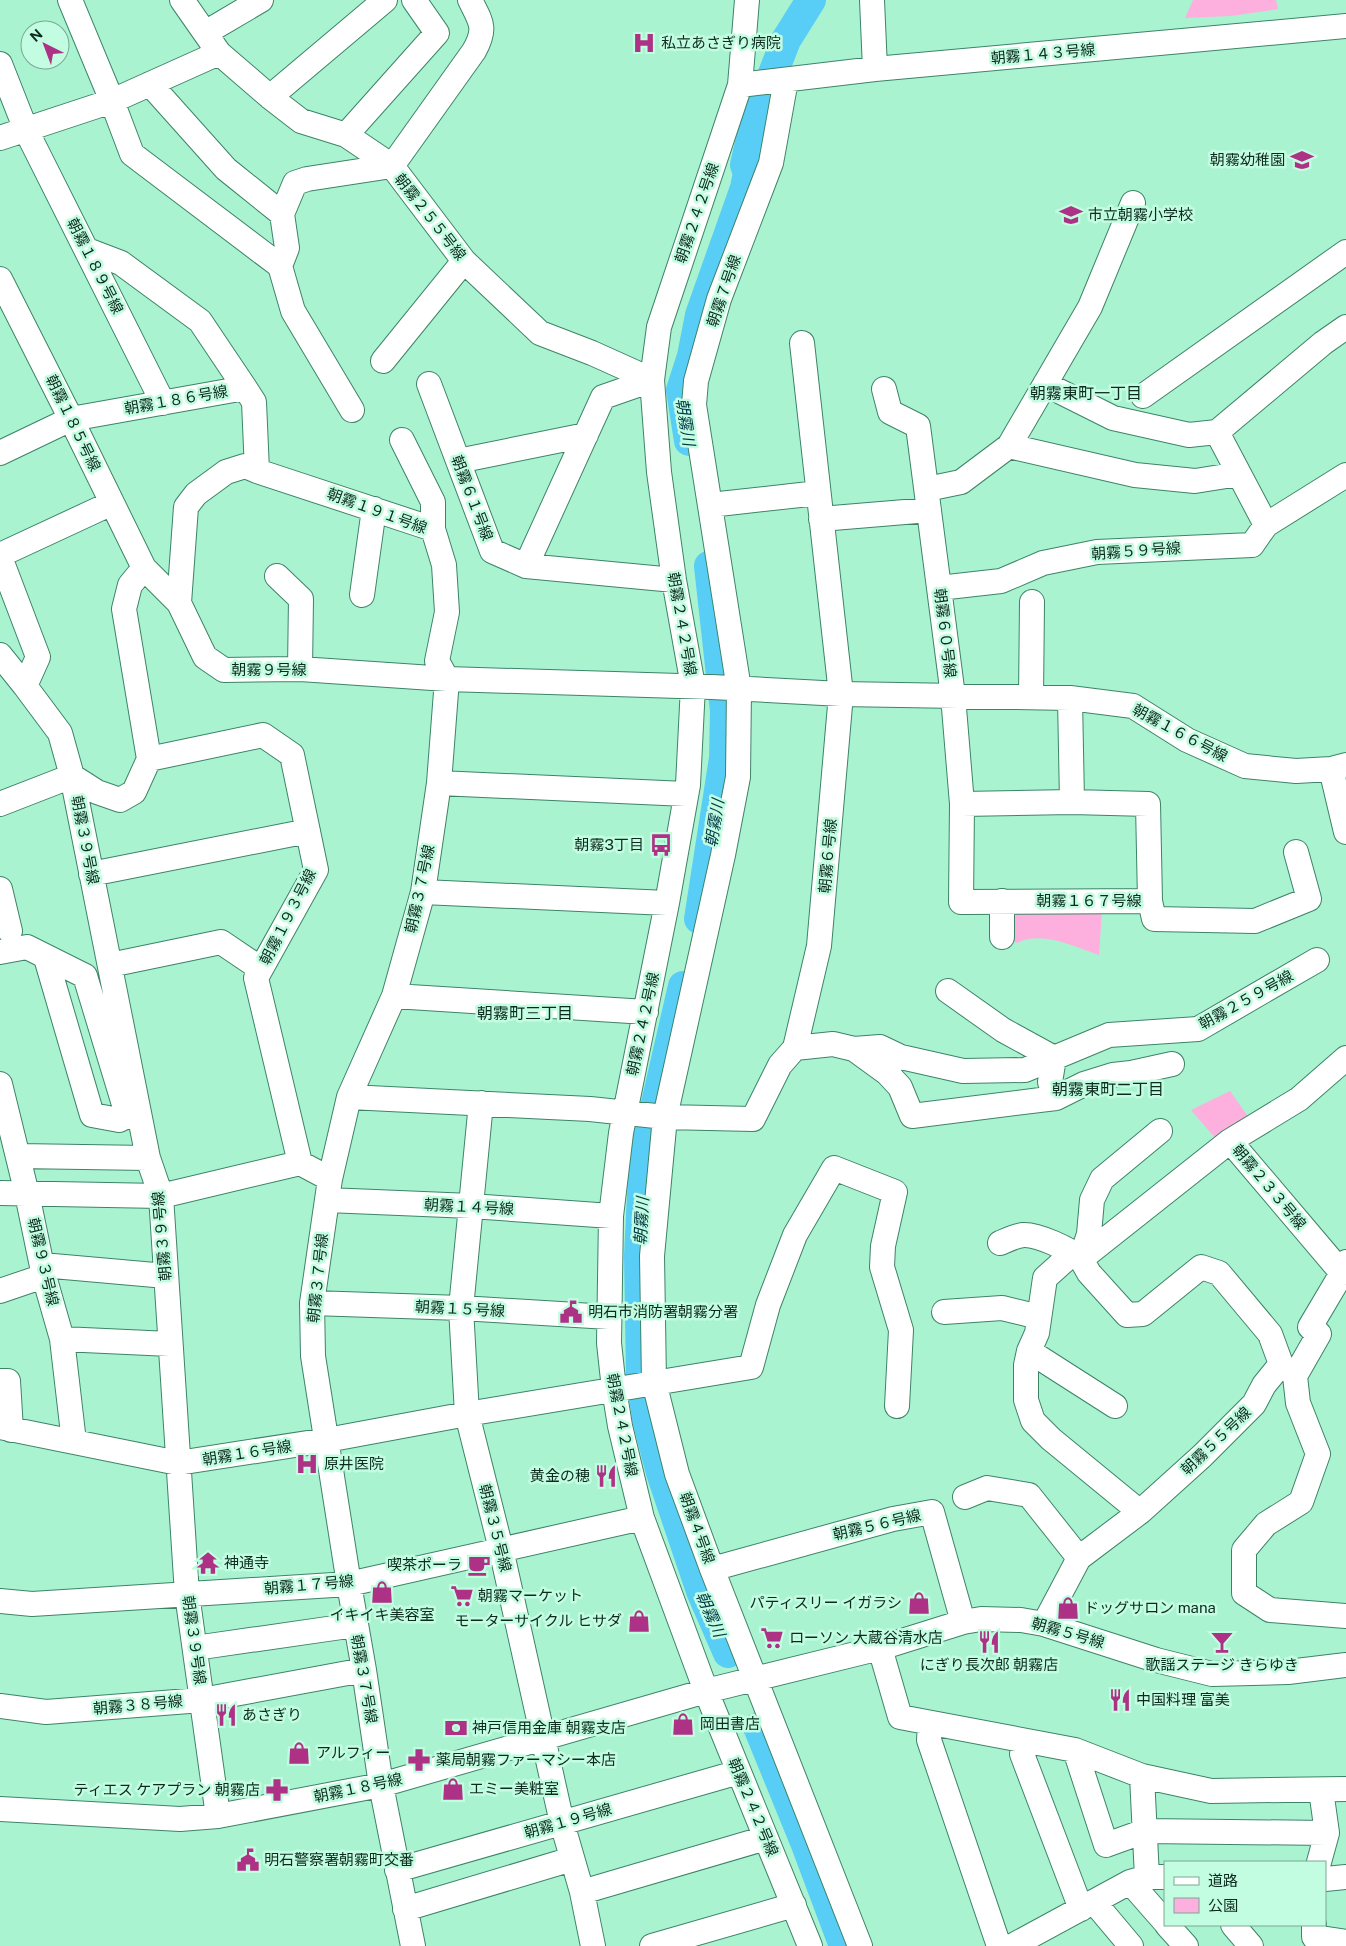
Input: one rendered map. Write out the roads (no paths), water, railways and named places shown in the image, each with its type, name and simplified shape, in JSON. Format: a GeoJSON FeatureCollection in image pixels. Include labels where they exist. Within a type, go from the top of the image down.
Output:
{"type":"FeatureCollection","features":[{"type":"Feature","properties":{"kind":"street"},"geometry":{"type":"LineString","coordinates":[[70,0],[132,154],[280,266],[293,311],[352,410]]}},
{"type":"Feature","properties":{"kind":"street"},"geometry":{"type":"LineString","coordinates":[[182,0],[220,53],[270,97],[301,121],[346,135],[392,166],[482,37],[481,20],[470,0]]}},
{"type":"Feature","properties":{"kind":"street"},"geometry":{"type":"LineString","coordinates":[[205,33],[261,0]]}},
{"type":"Feature","properties":{"kind":"street"},"geometry":{"type":"LineString","coordinates":[[270,97],[385,0]]}},
{"type":"Feature","properties":{"kind":"street"},"geometry":{"type":"LineString","coordinates":[[346,135],[437,33],[414,0]]}},
{"type":"Feature","properties":{"kind":"street","name":"朝霧２４２号線"},"geometry":{"type":"LineString","coordinates":[[747,0],[740,85],[659,328],[652,380],[659,472],[674,580],[719,688],[686,794],[646,1012],[648,1115],[611,1216],[608,1317],[609,1343],[637,1385],[620,1426],[642,1518],[706,1691],[810,1946]]}},
{"type":"Feature","properties":{"kind":"street"},"geometry":{"type":"LineString","coordinates":[[872,0],[875,69]]}},
{"type":"Feature","properties":{"kind":"street","name":"朝霧１４３号線"},"geometry":{"type":"LineString","coordinates":[[740,85],[875,69],[1346,26]]}},
{"type":"Feature","properties":{"kind":"street"},"geometry":{"type":"LineString","coordinates":[[0,138],[112,101],[220,53]]}},
{"type":"Feature","properties":{"kind":"street","name":"朝霧１８９号線"},"geometry":{"type":"LineString","coordinates":[[0,64],[26,130],[163,403]]}},
{"type":"Feature","properties":{"kind":"street","name":"朝霧７号線"},"geometry":{"type":"LineString","coordinates":[[719,688],[710,505],[694,405],[696,381],[719,299],[771,163],[782,80]]}},
{"type":"Feature","properties":{"kind":"street"},"geometry":{"type":"LineString","coordinates":[[150,84],[226,169],[282,214],[287,248],[280,266]]}},
{"type":"Feature","properties":{"kind":"street","name":"朝霧２５５号線"},"geometry":{"type":"LineString","coordinates":[[282,214],[295,183],[307,179],[392,166],[464,261],[540,333],[592,353],[652,380]]}},
{"type":"Feature","properties":{"kind":"street"},"geometry":{"type":"LineString","coordinates":[[822,520],[928,499],[961,482],[1009,446],[1090,307],[1133,202]]}},
{"type":"Feature","properties":{"kind":"street","name":"朝霧１８６号線"},"geometry":{"type":"LineString","coordinates":[[0,453],[71,418],[245,388],[200,321],[121,263],[87,250]]}},
{"type":"Feature","properties":{"kind":"street"},"geometry":{"type":"LineString","coordinates":[[1143,396],[1346,252]]}},
{"type":"Feature","properties":{"kind":"street"},"geometry":{"type":"LineString","coordinates":[[383,361],[464,261]]}},
{"type":"Feature","properties":{"kind":"street","name":"朝霧１８５号線"},"geometry":{"type":"LineString","coordinates":[[0,279],[71,418],[144,568]]}},
{"type":"Feature","properties":{"kind":"street"},"geometry":{"type":"LineString","coordinates":[[1045,384],[1113,418],[1189,435],[1217,432],[1323,343],[1346,327]]}},
{"type":"Feature","properties":{"kind":"street","name":"朝霧６号線"},"geometry":{"type":"LineString","coordinates":[[648,1115],[753,1119],[780,1065],[794,1048],[819,946],[841,694],[802,343]]}},
{"type":"Feature","properties":{"kind":"street"},"geometry":{"type":"LineString","coordinates":[[526,566],[603,396],[652,380]]}},
{"type":"Feature","properties":{"kind":"street","name":"朝霧６１号線"},"geometry":{"type":"LineString","coordinates":[[429,384],[492,551],[526,566],[674,580]]}},
{"type":"Feature","properties":{"kind":"street"},"geometry":{"type":"LineString","coordinates":[[245,388],[254,402],[257,471]]}},
{"type":"Feature","properties":{"kind":"street","name":"朝霧６０号線"},"geometry":{"type":"LineString","coordinates":[[719,688],[841,694],[953,696],[918,426],[890,412],[884,389]]}},
{"type":"Feature","properties":{"kind":"street"},"geometry":{"type":"LineString","coordinates":[[1217,432],[1266,525],[1346,475]]}},
{"type":"Feature","properties":{"kind":"street"},"geometry":{"type":"LineString","coordinates":[[458,460],[586,435]]}},
{"type":"Feature","properties":{"kind":"street"},"geometry":{"type":"LineString","coordinates":[[402,440],[433,502],[432,529]]}},
{"type":"Feature","properties":{"kind":"street"},"geometry":{"type":"LineString","coordinates":[[1009,446],[1135,475],[1195,481],[1239,474]]}},
{"type":"Feature","properties":{"kind":"street","name":"朝霧１９１号線"},"geometry":{"type":"LineString","coordinates":[[179,602],[186,507],[196,494],[226,472],[245,466],[432,529],[444,565],[447,612],[437,661],[447,679]]}},
{"type":"Feature","properties":{"kind":"street"},"geometry":{"type":"LineString","coordinates":[[710,505],[818,493]]}},
{"type":"Feature","properties":{"kind":"street"},"geometry":{"type":"LineString","coordinates":[[26,686],[38,657],[0,556],[112,503]]}},
{"type":"Feature","properties":{"kind":"street"},"geometry":{"type":"LineString","coordinates":[[362,595],[374,509]]}},
{"type":"Feature","properties":{"kind":"street","name":"朝霧５９号線"},"geometry":{"type":"LineString","coordinates":[[939,588],[1001,581],[1043,563],[1097,552],[1252,545],[1266,525]]}},
{"type":"Feature","properties":{"kind":"street"},"geometry":{"type":"LineString","coordinates":[[0,804],[72,776],[97,792],[120,800],[134,792],[149,759],[124,608],[130,585],[144,568]]}},
{"type":"Feature","properties":{"kind":"street","name":"朝霧９号線"},"geometry":{"type":"LineString","coordinates":[[144,568],[179,602],[205,657],[224,670],[300,669],[447,679],[719,688]]}},
{"type":"Feature","properties":{"kind":"street"},"geometry":{"type":"LineString","coordinates":[[277,576],[300,599],[300,669]]}},
{"type":"Feature","properties":{"kind":"street"},"geometry":{"type":"LineString","coordinates":[[1031,697],[1032,602]]}},
{"type":"Feature","properties":{"kind":"street","name":"朝霧３９号線"},"geometry":{"type":"LineString","coordinates":[[0,656],[26,686],[60,733],[72,776],[110,965],[134,1117],[162,1196],[187,1594],[218,1816]]}},
{"type":"Feature","properties":{"kind":"street","name":"朝霧３７号線"},"geometry":{"type":"LineString","coordinates":[[413,1946],[381,1785],[364,1670],[355,1624],[313,1356],[312,1303],[328,1190],[349,1097],[394,996],[423,892],[440,783],[447,679]]}},
{"type":"Feature","properties":{"kind":"street"},"geometry":{"type":"LineString","coordinates":[[349,1097],[481,1103],[648,1115],[723,855],[738,777],[719,688]]}},
{"type":"Feature","properties":{"kind":"street","name":"朝霧１６６号線"},"geometry":{"type":"LineString","coordinates":[[953,696],[1070,698],[1133,706],[1188,740],[1245,766],[1296,771],[1339,767]]}},
{"type":"Feature","properties":{"kind":"street","name":"朝霧１６７号線"},"geometry":{"type":"LineString","coordinates":[[953,696],[962,804],[961,902],[1150,901],[1148,804],[1072,802],[962,804]]}},
{"type":"Feature","properties":{"kind":"street"},"geometry":{"type":"LineString","coordinates":[[1070,698],[1072,802]]}},
{"type":"Feature","properties":{"kind":"street","name":"朝霧１９３号線"},"geometry":{"type":"LineString","coordinates":[[149,759],[263,735],[292,755],[316,870],[256,978],[300,1163]]}},
{"type":"Feature","properties":{"kind":"street"},"geometry":{"type":"LineString","coordinates":[[1339,767],[1346,832]]}},
{"type":"Feature","properties":{"kind":"street"},"geometry":{"type":"LineString","coordinates":[[440,783],[686,794]]}},
{"type":"Feature","properties":{"kind":"street"},"geometry":{"type":"LineString","coordinates":[[91,874],[308,831]]}},
{"type":"Feature","properties":{"kind":"street"},"geometry":{"type":"LineString","coordinates":[[1150,901],[1154,919],[1254,921],[1309,899],[1296,852]]}},
{"type":"Feature","properties":{"kind":"street"},"geometry":{"type":"LineString","coordinates":[[0,889],[5,941],[27,947],[85,976],[134,1117],[119,1120],[92,1115],[46,958]]}},
{"type":"Feature","properties":{"kind":"street"},"geometry":{"type":"LineString","coordinates":[[423,892],[667,903]]}},
{"type":"Feature","properties":{"kind":"street"},"geometry":{"type":"LineString","coordinates":[[1002,901],[1002,937]]}},
{"type":"Feature","properties":{"kind":"street"},"geometry":{"type":"LineString","coordinates":[[110,965],[220,942],[262,968]]}},
{"type":"Feature","properties":{"kind":"street","name":"朝霧２５９号線"},"geometry":{"type":"LineString","coordinates":[[854,1049],[880,1047],[901,1057],[963,1070],[1025,1070],[1109,1035],[1198,1029],[1317,960]]}},
{"type":"Feature","properties":{"kind":"street"},"geometry":{"type":"LineString","coordinates":[[948,991],[1003,1030],[1054,1058],[1050,1082],[1056,1098]]}},
{"type":"Feature","properties":{"kind":"street"},"geometry":{"type":"LineString","coordinates":[[394,996],[646,1012]]}},
{"type":"Feature","properties":{"kind":"street"},"geometry":{"type":"LineString","coordinates":[[794,1048],[833,1044],[854,1049],[887,1073],[900,1087],[912,1116],[1056,1098],[1084,1084],[1112,1075],[1172,1064]]}},
{"type":"Feature","properties":{"kind":"street","name":"朝霧２３３号線"},"geometry":{"type":"LineString","coordinates":[[1344,1268],[1230,1141],[1299,1099],[1346,1058]]}},
{"type":"Feature","properties":{"kind":"street","name":"朝霧９３号線"},"geometry":{"type":"LineString","coordinates":[[0,1084],[5,1127],[18,1156],[43,1270],[62,1339],[74,1442]]}},
{"type":"Feature","properties":{"kind":"street","name":"朝霧３５号線"},"geometry":{"type":"LineString","coordinates":[[481,1103],[461,1308],[467,1414],[501,1549],[562,1823],[582,1892],[593,1946]]}},
{"type":"Feature","properties":{"kind":"street","name":"朝霧４号線"},"geometry":{"type":"LineString","coordinates":[[648,1115],[652,1256],[637,1385],[677,1474],[712,1569],[860,1946]]}},
{"type":"Feature","properties":{"kind":"street"},"geometry":{"type":"LineString","coordinates":[[1077,1256],[1089,1234],[1092,1200],[1102,1179],[1160,1131]]}},
{"type":"Feature","properties":{"kind":"street"},"geometry":{"type":"LineString","coordinates":[[1140,1512],[1051,1439],[1033,1421],[1026,1400],[1026,1365],[1029,1351],[1037,1333],[1045,1278],[1230,1141]]}},
{"type":"Feature","properties":{"kind":"street"},"geometry":{"type":"LineString","coordinates":[[18,1156],[148,1158]]}},
{"type":"Feature","properties":{"kind":"street"},"geometry":{"type":"LineString","coordinates":[[0,1193],[162,1196],[300,1163],[328,1190]]}},
{"type":"Feature","properties":{"kind":"street","name":"朝霧１６号線"},"geometry":{"type":"LineString","coordinates":[[6,1429],[178,1463],[327,1440],[467,1414],[751,1367],[768,1305],[795,1234],[834,1168],[895,1192],[883,1246],[882,1267],[901,1330],[897,1406]]}},
{"type":"Feature","properties":{"kind":"street","name":"朝霧１４号線"},"geometry":{"type":"LineString","coordinates":[[328,1190],[471,1206],[611,1216]]}},
{"type":"Feature","properties":{"kind":"street"},"geometry":{"type":"LineString","coordinates":[[1000,1243],[1024,1235],[1056,1244],[1077,1256]]}},
{"type":"Feature","properties":{"kind":"street","name":"朝霧５５号線"},"geometry":{"type":"LineString","coordinates":[[1044,1624],[1079,1558],[1140,1512],[1202,1456],[1254,1404],[1264,1385],[1281,1364],[1270,1334],[1219,1273],[1201,1267],[1143,1314],[1128,1315],[1089,1273],[1077,1256]]}},
{"type":"Feature","properties":{"kind":"street"},"geometry":{"type":"LineString","coordinates":[[1344,1268],[1310,1327],[1319,1334],[1295,1376],[1298,1403],[1318,1454],[1301,1502],[1266,1524],[1244,1550],[1244,1593],[1270,1610],[1346,1616]]}},
{"type":"Feature","properties":{"kind":"street"},"geometry":{"type":"LineString","coordinates":[[0,1291],[43,1270],[166,1276]]}},
{"type":"Feature","properties":{"kind":"street","name":"朝霧１５号線"},"geometry":{"type":"LineString","coordinates":[[312,1303],[461,1308],[608,1317]]}},
{"type":"Feature","properties":{"kind":"street"},"geometry":{"type":"LineString","coordinates":[[944,1312],[1002,1308],[1039,1317]]}},
{"type":"Feature","properties":{"kind":"street"},"geometry":{"type":"LineString","coordinates":[[62,1339],[170,1344]]}},
{"type":"Feature","properties":{"kind":"street"},"geometry":{"type":"LineString","coordinates":[[1029,1351],[1115,1406]]}},
{"type":"Feature","properties":{"kind":"street"},"geometry":{"type":"LineString","coordinates":[[0,1381],[8,1381],[6,1429]]}},
{"type":"Feature","properties":{"kind":"street"},"geometry":{"type":"LineString","coordinates":[[965,1497],[986,1488],[1029,1495],[1079,1558]]}},
{"type":"Feature","properties":{"kind":"street","name":"朝霧５６号線"},"geometry":{"type":"LineString","coordinates":[[712,1569],[893,1519],[932,1512],[963,1622]]}},
{"type":"Feature","properties":{"kind":"street","name":"朝霧１７号線"},"geometry":{"type":"LineString","coordinates":[[0,1601],[32,1604],[349,1584],[642,1518]]}},
{"type":"Feature","properties":{"kind":"street","name":"朝霧５号線"},"geometry":{"type":"LineString","coordinates":[[706,1691],[880,1648],[963,1622],[981,1619],[1013,1620],[1044,1624],[1156,1660],[1212,1674],[1288,1672],[1346,1666]]}},
{"type":"Feature","properties":{"kind":"street"},"geometry":{"type":"LineString","coordinates":[[195,1648],[355,1624]]}},
{"type":"Feature","properties":{"kind":"street"},"geometry":{"type":"LineString","coordinates":[[880,1648],[900,1717],[1075,1750],[1142,1776],[1210,1791],[1346,1789]]}},
{"type":"Feature","properties":{"kind":"street","name":"朝霧３８号線"},"geometry":{"type":"LineString","coordinates":[[0,1706],[46,1712],[202,1700],[364,1670]]}},
{"type":"Feature","properties":{"kind":"street","name":"朝霧１８号線"},"geometry":{"type":"LineString","coordinates":[[0,1809],[180,1818],[218,1816],[381,1785],[706,1691]]}},
{"type":"Feature","properties":{"kind":"street"},"geometry":{"type":"LineString","coordinates":[[930,1723],[929,1740],[999,1946]]}},
{"type":"Feature","properties":{"kind":"street"},"geometry":{"type":"LineString","coordinates":[[1025,1741],[1022,1754],[1087,1905],[1132,1946]]}},
{"type":"Feature","properties":{"kind":"street"},"geometry":{"type":"LineString","coordinates":[[1075,1750],[1106,1846],[1145,1831],[1327,1833]]}},
{"type":"Feature","properties":{"kind":"street","name":"朝霧１９号線"},"geometry":{"type":"LineString","coordinates":[[397,1870],[739,1772]]}},
{"type":"Feature","properties":{"kind":"street"},"geometry":{"type":"LineString","coordinates":[[1142,1776],[1147,1879],[1164,1920]]}},
{"type":"Feature","properties":{"kind":"street"},"geometry":{"type":"LineString","coordinates":[[1319,1861],[1327,1833],[1321,1790]]}},
{"type":"Feature","properties":{"kind":"street"},"geometry":{"type":"LineString","coordinates":[[582,1892],[766,1838]]}},
{"type":"Feature","properties":{"kind":"street"},"geometry":{"type":"LineString","coordinates":[[405,1909],[572,1859]]}},
{"type":"Feature","properties":{"kind":"street"},"geometry":{"type":"LineString","coordinates":[[1326,1879],[1346,1877]]}},
{"type":"Feature","properties":{"kind":"street"},"geometry":{"type":"LineString","coordinates":[[1012,1946],[1048,1938],[1087,1905],[1147,1879]]}},
{"type":"Feature","properties":{"kind":"street"},"geometry":{"type":"LineString","coordinates":[[652,1946],[794,1905]]}},
{"type":"Feature","properties":{"kind":"street"},"geometry":{"type":"LineString","coordinates":[[1168,1926],[1186,1946]]}},
{"type":"Feature","properties":{"kind":"street"},"geometry":{"type":"LineString","coordinates":[[1234,1926],[1251,1946]]}},
{"type":"Feature","properties":{"kind":"street"},"geometry":{"type":"LineString","coordinates":[[1314,1926],[1314,1937],[1346,1942]]}},
{"type":"Feature","properties":{"kind":"waterway","name":"朝霧川"},"geometry":{"type":"LineString","coordinates":[[689,441],[681,390],[692,356],[700,315],[745,188],[748,173],[745,165],[755,120],[786,40],[811,0]]}},
{"type":"Feature","properties":{"kind":"waterway","name":"朝霧川"},"geometry":{"type":"LineString","coordinates":[[699,919],[724,758],[725,711],[709,566]]}},
{"type":"Feature","properties":{"kind":"waterway","name":"朝霧川"},"geometry":{"type":"LineString","coordinates":[[683,986],[644,1155],[639,1256],[641,1376],[647,1419],[661,1473],[701,1591],[728,1653]]}},
{"type":"Feature","properties":{"kind":"waterway","name":"朝霧川"},"geometry":{"type":"LineString","coordinates":[[758,1727],[805,1842],[844,1946]]}},
{"type":"Feature","properties":{"kind":"place","name":"私立あさぎり病院"},"geometry":{"type":"Point","coordinates":[644,43]}},
{"type":"Feature","properties":{"kind":"place","name":"朝霧幼稚園"},"geometry":{"type":"Point","coordinates":[1302,160]}},
{"type":"Feature","properties":{"kind":"place","name":"市立朝霧小学校"},"geometry":{"type":"Point","coordinates":[1071,215]}},
{"type":"Feature","properties":{"kind":"place","name":"朝霧3丁目"},"geometry":{"type":"Point","coordinates":[661,845]}},
{"type":"Feature","properties":{"kind":"place","name":"明石市消防署朝霧分署"},"geometry":{"type":"Point","coordinates":[571,1312]}},
{"type":"Feature","properties":{"kind":"place","name":"原井医院"},"geometry":{"type":"Point","coordinates":[307,1464]}},
{"type":"Feature","properties":{"kind":"place","name":"黄金の穂"},"geometry":{"type":"Point","coordinates":[606,1476]}},
{"type":"Feature","properties":{"kind":"place","name":"神通寺"},"geometry":{"type":"Point","coordinates":[208,1563]}},
{"type":"Feature","properties":{"kind":"place","name":"喫茶ポーラ"},"geometry":{"type":"Point","coordinates":[479,1565]}},
{"type":"Feature","properties":{"kind":"place","name":"イキイキ美容室"},"geometry":{"type":"Point","coordinates":[382,1592]}},
{"type":"Feature","properties":{"kind":"place","name":"朝霧マーケット"},"geometry":{"type":"Point","coordinates":[462,1596]}},
{"type":"Feature","properties":{"kind":"place","name":"パティスリー イガラシ"},"geometry":{"type":"Point","coordinates":[919,1603]}},
{"type":"Feature","properties":{"kind":"place","name":"ドッグサロン mana"},"geometry":{"type":"Point","coordinates":[1068,1608]}},
{"type":"Feature","properties":{"kind":"place","name":"モーターサイクル ヒサダ"},"geometry":{"type":"Point","coordinates":[639,1621]}},
{"type":"Feature","properties":{"kind":"place","name":"ローソン 大蔵谷清水店"},"geometry":{"type":"Point","coordinates":[772,1638]}},
{"type":"Feature","properties":{"kind":"place","name":"にぎり長次郎 朝霧店"},"geometry":{"type":"Point","coordinates":[989,1642]}},
{"type":"Feature","properties":{"kind":"place","name":"歌謡ステージ きらゆき"},"geometry":{"type":"Point","coordinates":[1222,1642]}},
{"type":"Feature","properties":{"kind":"place","name":"中国料理 富美"},"geometry":{"type":"Point","coordinates":[1120,1700]}},
{"type":"Feature","properties":{"kind":"place","name":"あさぎり"},"geometry":{"type":"Point","coordinates":[226,1715]}},
{"type":"Feature","properties":{"kind":"place","name":"岡田書店"},"geometry":{"type":"Point","coordinates":[683,1724]}},
{"type":"Feature","properties":{"kind":"place","name":"神戸信用金庫 朝霧支店"},"geometry":{"type":"Point","coordinates":[456,1728]}},
{"type":"Feature","properties":{"kind":"place","name":"アルフィー"},"geometry":{"type":"Point","coordinates":[299,1753]}},
{"type":"Feature","properties":{"kind":"place","name":"薬局朝霧ファーマシー本店"},"geometry":{"type":"Point","coordinates":[419,1760]}},
{"type":"Feature","properties":{"kind":"place","name":"エミー美粧室"},"geometry":{"type":"Point","coordinates":[453,1789]}},
{"type":"Feature","properties":{"kind":"place","name":"ティエス ケアプラン 朝霧店"},"geometry":{"type":"Point","coordinates":[277,1790]}},
{"type":"Feature","properties":{"kind":"place","name":"明石警察署朝霧町交番"},"geometry":{"type":"Point","coordinates":[248,1860]}},
{"type":"Feature","properties":{"kind":"district","name":"朝霧東町一丁目"},"geometry":{"type":"Point","coordinates":[1086,393]}},
{"type":"Feature","properties":{"kind":"district","name":"朝霧町三丁目"},"geometry":{"type":"Point","coordinates":[525,1013]}},
{"type":"Feature","properties":{"kind":"district","name":"朝霧東町二丁目"},"geometry":{"type":"Point","coordinates":[1108,1089]}}]}
